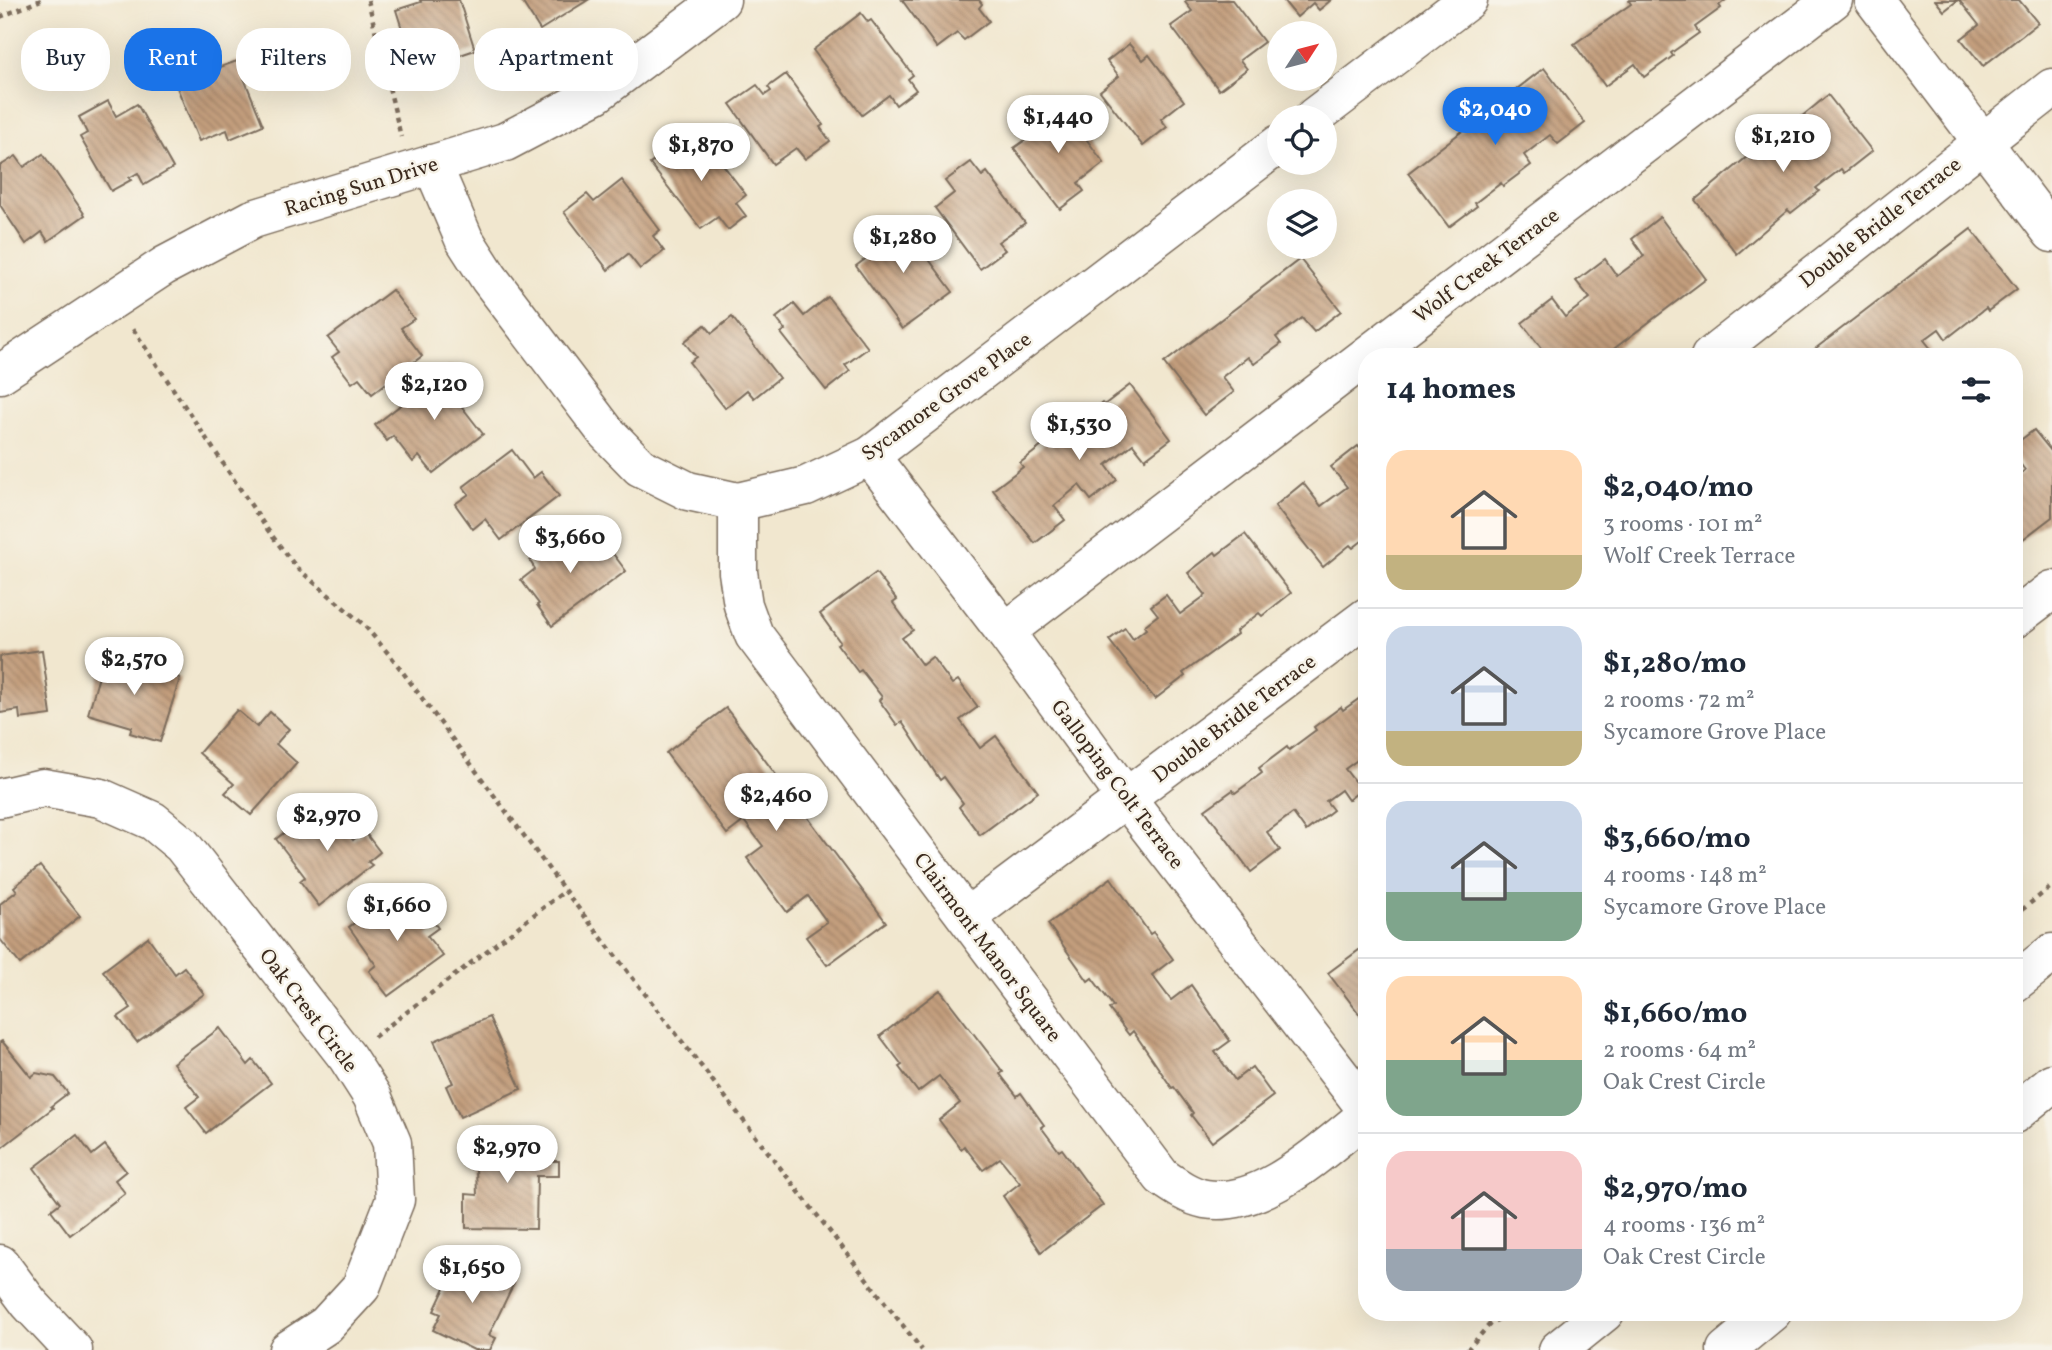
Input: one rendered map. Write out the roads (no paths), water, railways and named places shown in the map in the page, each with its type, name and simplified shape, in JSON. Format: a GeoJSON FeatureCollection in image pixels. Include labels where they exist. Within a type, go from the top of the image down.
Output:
{"type":"FeatureCollection","features":[{"type":"Feature","properties":{"kind":"street","name":"Racing Sun Drive"},"geometry":{"type":"LineString","coordinates":[[0,374],[164,266],[253,219],[505,142],[596,94],[721,0]]}},
{"type":"Feature","properties":{"kind":"street"},"geometry":{"type":"LineString","coordinates":[[1330,105],[1468,0]]}},
{"type":"Feature","properties":{"kind":"street","name":"Wolf Creek Terrace"},"geometry":{"type":"LineString","coordinates":[[1377,348],[1833,0]]}},
{"type":"Feature","properties":{"kind":"street"},"geometry":{"type":"LineString","coordinates":[[1874,0],[2052,233]]}},
{"type":"Feature","properties":{"kind":"street","name":"Double Bridle Terrace"},"geometry":{"type":"LineString","coordinates":[[1725,348],[2052,88]]}},
{"type":"Feature","properties":{"kind":"street","name":"Sycamore Grove Place"},"geometry":{"type":"LineString","coordinates":[[422,168],[489,278],[606,432],[640,467],[688,491],[738,502],[806,486],[870,456],[1267,153]]}},
{"type":"Feature","properties":{"kind":"street","name":"Wolf Creek Terrace"},"geometry":{"type":"LineString","coordinates":[[1005,632],[1358,363]]}},
{"type":"Feature","properties":{"kind":"street","name":"Galloping Colt Terrace"},"geometry":{"type":"LineString","coordinates":[[870,456],[1358,1100]]}},
{"type":"Feature","properties":{"kind":"street","name":"Clairmont Manor Square"},"geometry":{"type":"LineString","coordinates":[[738,502],[738,572],[743,605],[754,635],[1162,1177],[1181,1190],[1202,1198],[1222,1201],[1256,1192],[1289,1174],[1358,1119]]}},
{"type":"Feature","properties":{"kind":"street"},"geometry":{"type":"LineString","coordinates":[[2023,612],[2052,590]]}},
{"type":"Feature","properties":{"kind":"street","name":"Double Bridle Terrace"},"geometry":{"type":"LineString","coordinates":[[967,917],[1128,799],[1358,624]]}},
{"type":"Feature","properties":{"kind":"street","name":"Oak Crest Circle"},"geometry":{"type":"LineString","coordinates":[[0,798],[43,788],[101,798],[153,821],[182,845],[347,1057],[372,1096],[392,1143],[395,1200],[361,1286],[326,1325],[288,1350]]}},
{"type":"Feature","properties":{"kind":"street"},"geometry":{"type":"LineString","coordinates":[[2023,976],[2052,953]]}},
{"type":"Feature","properties":{"kind":"street"},"geometry":{"type":"LineString","coordinates":[[2023,1107],[2052,1083]]}},
{"type":"Feature","properties":{"kind":"street"},"geometry":{"type":"LineString","coordinates":[[0,1264],[29,1303],[73,1350]]}},
{"type":"Feature","properties":{"kind":"street"},"geometry":{"type":"LineString","coordinates":[[1558,1350],[1594,1321]]}},
{"type":"Feature","properties":{"kind":"street"},"geometry":{"type":"LineString","coordinates":[[1726,1350],[1761,1321]]}}]}
